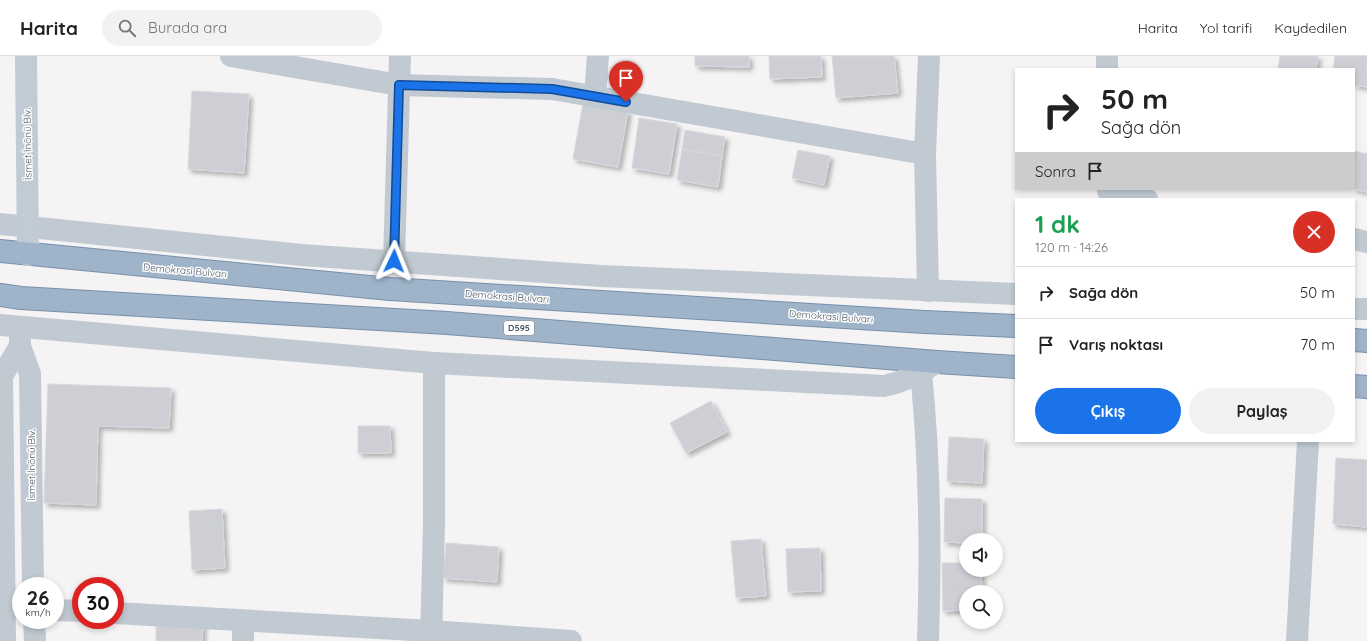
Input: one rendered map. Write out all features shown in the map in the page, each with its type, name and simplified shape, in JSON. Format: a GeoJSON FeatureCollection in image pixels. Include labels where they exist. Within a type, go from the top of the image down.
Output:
{"type":"FeatureCollection","features":[{"type":"Feature","properties":{"kind":"highway","name":"Demokrasi Bulvarı"},"geometry":{"type":"LineString","coordinates":[[0,252],[390,289],[925,322],[1015,326]]}},
{"type":"Feature","properties":{"kind":"highway","name":"D595"},"geometry":{"type":"LineString","coordinates":[[0,295],[447,323],[929,368],[1015,367]]}},
{"type":"Feature","properties":{"kind":"highway"},"geometry":{"type":"LineString","coordinates":[[1355,340],[1367,341]]}},
{"type":"Feature","properties":{"kind":"highway"},"geometry":{"type":"LineString","coordinates":[[1355,386],[1367,387]]}},
{"type":"Feature","properties":{"kind":"main road","name":"İsmet İnönü Blv."},"geometry":{"type":"LineString","coordinates":[[26,56],[28,255]]}},
{"type":"Feature","properties":{"kind":"street"},"geometry":{"type":"LineString","coordinates":[[231,56],[399,85],[552,89],[925,154]]}},
{"type":"Feature","properties":{"kind":"street"},"geometry":{"type":"LineString","coordinates":[[394,261],[400,56]]}},
{"type":"Feature","properties":{"kind":"street"},"geometry":{"type":"LineString","coordinates":[[595,97],[598,56]]}},
{"type":"Feature","properties":{"kind":"street"},"geometry":{"type":"LineString","coordinates":[[928,291],[925,154],[929,56]]}},
{"type":"Feature","properties":{"kind":"street"},"geometry":{"type":"LineString","coordinates":[[1107,56],[1107,68]]}},
{"type":"Feature","properties":{"kind":"street"},"geometry":{"type":"LineString","coordinates":[[1108,193],[1140,198]]}},
{"type":"Feature","properties":{"kind":"street"},"geometry":{"type":"LineString","coordinates":[[0,224],[302,255],[601,276],[1015,294]]}},
{"type":"Feature","properties":{"kind":"street"},"geometry":{"type":"LineString","coordinates":[[1355,239],[1367,242]]}},
{"type":"Feature","properties":{"kind":"street"},"geometry":{"type":"LineString","coordinates":[[1355,309],[1367,309]]}},
{"type":"Feature","properties":{"kind":"street"},"geometry":{"type":"LineString","coordinates":[[5,641],[2,376],[14,333],[434,363],[884,386],[904,381],[929,368],[927,437],[930,596],[928,641]]}},
{"type":"Feature","properties":{"kind":"street","name":"İsmet İnönü Blv."},"geometry":{"type":"LineString","coordinates":[[14,333],[30,374],[33,577]]}},
{"type":"Feature","properties":{"kind":"street"},"geometry":{"type":"LineString","coordinates":[[431,636],[434,524],[434,363]]}},
{"type":"Feature","properties":{"kind":"street"},"geometry":{"type":"LineString","coordinates":[[1297,641],[1308,442]]}},
{"type":"Feature","properties":{"kind":"street"},"geometry":{"type":"LineString","coordinates":[[124,614],[243,631],[571,641]]}},
{"type":"Feature","properties":{"kind":"street"},"geometry":{"type":"LineString","coordinates":[[34,629],[35,641]]}},
{"type":"Feature","properties":{"kind":"building"},"geometry":{"type":"Polygon","coordinates":[[[695,56],[749,56],[749,67],[695,66],[695,56]]]}},
{"type":"Feature","properties":{"kind":"building"},"geometry":{"type":"Polygon","coordinates":[[[769,56],[821,56],[822,77],[770,79],[769,56]]]}},
{"type":"Feature","properties":{"kind":"building"},"geometry":{"type":"Polygon","coordinates":[[[832,56],[894,56],[898,93],[836,98],[832,56]]]}},
{"type":"Feature","properties":{"kind":"building"},"geometry":{"type":"Polygon","coordinates":[[[1280,56],[1318,56],[1316,68],[1278,68],[1280,56]]]}},
{"type":"Feature","properties":{"kind":"building"},"geometry":{"type":"Polygon","coordinates":[[[1335,56],[1367,56],[1367,87],[1355,85],[1355,68],[1333,68],[1335,56]]]}},
{"type":"Feature","properties":{"kind":"building"},"geometry":{"type":"Polygon","coordinates":[[[192,91],[249,94],[244,173],[188,169],[192,91]]]}},
{"type":"Feature","properties":{"kind":"building"},"geometry":{"type":"Polygon","coordinates":[[[583,103],[628,111],[618,167],[573,159],[583,103]]]}},
{"type":"Feature","properties":{"kind":"building"},"geometry":{"type":"Polygon","coordinates":[[[639,118],[677,124],[669,174],[632,168],[639,118]]]}},
{"type":"Feature","properties":{"kind":"building"},"geometry":{"type":"Polygon","coordinates":[[[685,130],[725,137],[722,156],[682,149],[685,130]]]}},
{"type":"Feature","properties":{"kind":"building"},"geometry":{"type":"Polygon","coordinates":[[[682,149],[722,156],[718,187],[677,180],[682,149]]]}},
{"type":"Feature","properties":{"kind":"building"},"geometry":{"type":"Polygon","coordinates":[[[798,150],[830,156],[824,185],[792,178],[798,150]]]}},
{"type":"Feature","properties":{"kind":"building"},"geometry":{"type":"Polygon","coordinates":[[[1355,151],[1367,154],[1367,192],[1355,189],[1355,151]]]}},
{"type":"Feature","properties":{"kind":"building"},"geometry":{"type":"Polygon","coordinates":[[[48,384],[171,388],[169,428],[98,426],[96,505],[44,503],[48,384]]]}},
{"type":"Feature","properties":{"kind":"building"},"geometry":{"type":"Polygon","coordinates":[[[711,401],[727,432],[686,453],[670,423],[711,401]]]}},
{"type":"Feature","properties":{"kind":"building"},"geometry":{"type":"Polygon","coordinates":[[[358,426],[390,426],[391,453],[358,453],[358,426]]]}},
{"type":"Feature","properties":{"kind":"building"},"geometry":{"type":"Polygon","coordinates":[[[949,437],[984,439],[982,483],[947,481],[949,437]]]}},
{"type":"Feature","properties":{"kind":"building"},"geometry":{"type":"Polygon","coordinates":[[[1336,458],[1367,460],[1367,527],[1333,524],[1336,458]]]}},
{"type":"Feature","properties":{"kind":"building"},"geometry":{"type":"Polygon","coordinates":[[[945,498],[982,499],[982,533],[959,533],[959,543],[944,542],[945,498]]]}},
{"type":"Feature","properties":{"kind":"building"},"geometry":{"type":"Polygon","coordinates":[[[222,509],[225,568],[192,570],[189,511],[222,509]]]}},
{"type":"Feature","properties":{"kind":"building"},"geometry":{"type":"Polygon","coordinates":[[[761,539],[766,596],[736,598],[731,541],[761,539]]]}},
{"type":"Feature","properties":{"kind":"building"},"geometry":{"type":"Polygon","coordinates":[[[446,543],[499,547],[497,582],[443,578],[446,543]]]}},
{"type":"Feature","properties":{"kind":"building"},"geometry":{"type":"Polygon","coordinates":[[[820,548],[821,591],[788,592],[786,549],[820,548]]]}},
{"type":"Feature","properties":{"kind":"building"},"geometry":{"type":"Polygon","coordinates":[[[942,563],[959,563],[959,577],[981,577],[982,585],[959,585],[959,610],[943,611],[942,563]]]}},
{"type":"Feature","properties":{"kind":"building"},"geometry":{"type":"Polygon","coordinates":[[[156,622],[203,624],[202,641],[156,641],[156,622]]]}},
{"type":"Feature","properties":{"kind":"route"},"geometry":{"type":"LineString","coordinates":[[394,261],[399,85],[552,89],[626,102]]}}]}
